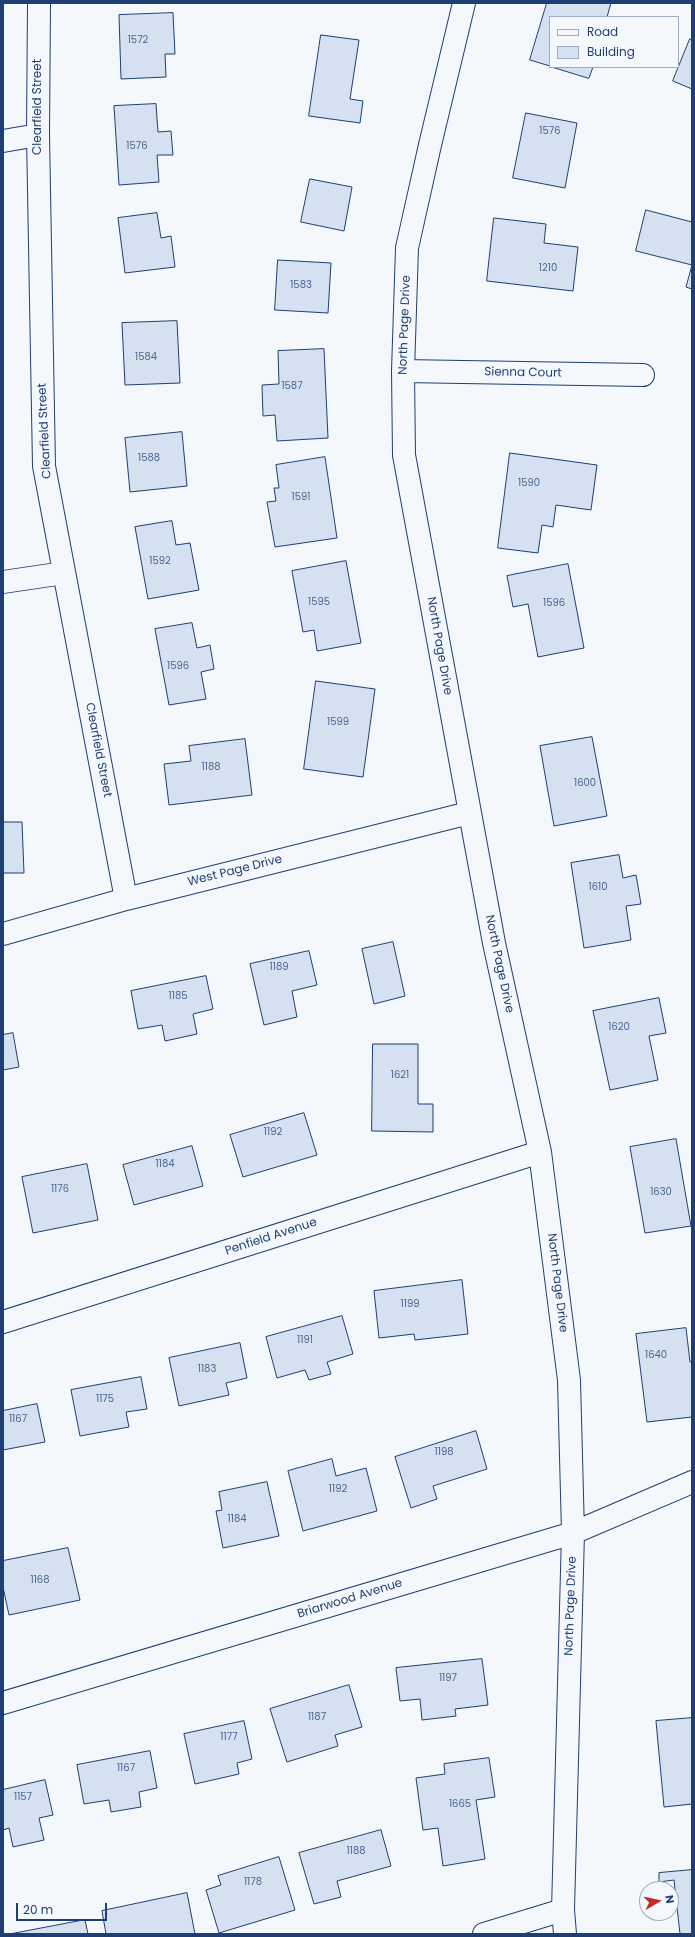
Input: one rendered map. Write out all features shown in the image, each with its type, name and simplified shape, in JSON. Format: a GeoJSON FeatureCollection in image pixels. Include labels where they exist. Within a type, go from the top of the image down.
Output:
{"type":"FeatureCollection","features":[{"type":"Feature","properties":{"kind":"street","name":"Clearfield Street"},"geometry":{"type":"LineString","coordinates":[[39,3],[38,135],[44,466],[126,899]]}},
{"type":"Feature","properties":{"kind":"street","name":"North Page Drive"},"geometry":{"type":"LineString","coordinates":[[464,3],[407,248],[403,371],[404,455],[494,943],[540,1152],[569,1380],[573,1533],[563,1910],[565,1934]]}},
{"type":"Feature","properties":{"kind":"street"},"geometry":{"type":"LineString","coordinates":[[3,141],[38,135]]}},
{"type":"Feature","properties":{"kind":"street","name":"Sienna Court"},"geometry":{"type":"LineString","coordinates":[[403,371],[643,375]]}},
{"type":"Feature","properties":{"kind":"street"},"geometry":{"type":"LineString","coordinates":[[3,582],[64,573]]}},
{"type":"Feature","properties":{"kind":"street","name":"West Page Drive"},"geometry":{"type":"LineString","coordinates":[[3,934],[126,899],[469,813]]}},
{"type":"Feature","properties":{"kind":"street","name":"Penfield Avenue"},"geometry":{"type":"LineString","coordinates":[[3,1322],[540,1152]]}},
{"type":"Feature","properties":{"kind":"street","name":"Briarwood Avenue"},"geometry":{"type":"LineString","coordinates":[[3,1703],[573,1533],[692,1482]]}},
{"type":"Feature","properties":{"kind":"street"},"geometry":{"type":"LineString","coordinates":[[484,1934],[563,1910]]}},
{"type":"Feature","properties":{"kind":"building"},"geometry":{"type":"Polygon","coordinates":[[[547,3],[611,3],[607,16],[549,16],[549,66],[530,60],[547,3]]]}},
{"type":"Feature","properties":{"kind":"building"},"geometry":{"type":"Polygon","coordinates":[[[173,13],[175,54],[165,54],[166,77],[121,79],[119,15],[173,13]]]}},
{"type":"Feature","properties":{"kind":"building"},"geometry":{"type":"Polygon","coordinates":[[[321,35],[359,40],[350,99],[363,101],[360,123],[309,116],[321,35]]]}},
{"type":"Feature","properties":{"kind":"building"},"geometry":{"type":"Polygon","coordinates":[[[690,39],[692,40],[692,89],[673,81],[690,39]]]}},
{"type":"Feature","properties":{"kind":"building"},"geometry":{"type":"Polygon","coordinates":[[[555,68],[593,68],[589,78],[555,68]]]}},
{"type":"Feature","properties":{"kind":"building"},"geometry":{"type":"Polygon","coordinates":[[[156,104],[158,132],[171,131],[173,155],[157,155],[159,182],[119,185],[114,106],[156,104]]]}},
{"type":"Feature","properties":{"kind":"building"},"geometry":{"type":"Polygon","coordinates":[[[526,113],[577,123],[565,188],[513,178],[526,113]]]}},
{"type":"Feature","properties":{"kind":"building"},"geometry":{"type":"Polygon","coordinates":[[[310,179],[352,187],[344,231],[301,222],[310,179]]]}},
{"type":"Feature","properties":{"kind":"building"},"geometry":{"type":"Polygon","coordinates":[[[646,210],[692,222],[692,265],[636,251],[646,210]]]}},
{"type":"Feature","properties":{"kind":"building"},"geometry":{"type":"Polygon","coordinates":[[[157,213],[161,238],[171,236],[175,267],[125,273],[118,218],[157,213]]]}},
{"type":"Feature","properties":{"kind":"building"},"geometry":{"type":"Polygon","coordinates":[[[494,218],[546,224],[544,243],[578,247],[573,291],[487,281],[494,218]]]}},
{"type":"Feature","properties":{"kind":"building"},"geometry":{"type":"Polygon","coordinates":[[[278,260],[331,263],[328,313],[275,310],[278,260]]]}},
{"type":"Feature","properties":{"kind":"building"},"geometry":{"type":"Polygon","coordinates":[[[692,265],[692,289],[686,287],[692,265]]]}},
{"type":"Feature","properties":{"kind":"building"},"geometry":{"type":"Polygon","coordinates":[[[177,321],[180,383],[125,385],[122,323],[177,321]]]}},
{"type":"Feature","properties":{"kind":"building"},"geometry":{"type":"Polygon","coordinates":[[[324,349],[328,438],[277,441],[275,415],[263,416],[262,385],[279,384],[278,351],[324,349]]]}},
{"type":"Feature","properties":{"kind":"building"},"geometry":{"type":"Polygon","coordinates":[[[182,432],[187,486],[130,492],[125,438],[182,432]]]}},
{"type":"Feature","properties":{"kind":"building"},"geometry":{"type":"Polygon","coordinates":[[[510,453],[597,465],[591,510],[556,505],[553,527],[542,525],[538,553],[498,548],[510,453]]]}},
{"type":"Feature","properties":{"kind":"building"},"geometry":{"type":"Polygon","coordinates":[[[325,457],[337,538],[275,547],[267,502],[276,501],[274,488],[279,488],[276,465],[325,457]]]}},
{"type":"Feature","properties":{"kind":"building"},"geometry":{"type":"Polygon","coordinates":[[[172,521],[176,545],[190,543],[199,590],[148,599],[135,527],[172,521]]]}},
{"type":"Feature","properties":{"kind":"building"},"geometry":{"type":"Polygon","coordinates":[[[346,561],[361,643],[317,651],[314,630],[303,632],[292,571],[346,561]]]}},
{"type":"Feature","properties":{"kind":"building"},"geometry":{"type":"Polygon","coordinates":[[[568,564],[584,648],[538,657],[528,604],[513,607],[507,576],[568,564]]]}},
{"type":"Feature","properties":{"kind":"building"},"geometry":{"type":"Polygon","coordinates":[[[192,623],[197,648],[210,645],[214,669],[201,672],[206,699],[169,705],[155,629],[192,623]]]}},
{"type":"Feature","properties":{"kind":"building"},"geometry":{"type":"Polygon","coordinates":[[[316,681],[375,689],[363,777],[304,769],[316,681]]]}},
{"type":"Feature","properties":{"kind":"building"},"geometry":{"type":"Polygon","coordinates":[[[592,737],[607,816],[554,826],[540,746],[592,737]]]}},
{"type":"Feature","properties":{"kind":"building"},"geometry":{"type":"Polygon","coordinates":[[[245,739],[252,795],[169,805],[164,764],[191,761],[189,746],[245,739]]]}},
{"type":"Feature","properties":{"kind":"building"},"geometry":{"type":"Polygon","coordinates":[[[3,822],[22,822],[24,873],[3,873],[3,822]]]}},
{"type":"Feature","properties":{"kind":"building"},"geometry":{"type":"Polygon","coordinates":[[[619,855],[623,878],[636,875],[641,904],[626,906],[631,940],[584,948],[571,863],[619,855]]]}},
{"type":"Feature","properties":{"kind":"building"},"geometry":{"type":"Polygon","coordinates":[[[393,942],[405,996],[374,1004],[362,949],[393,942]]]}},
{"type":"Feature","properties":{"kind":"building"},"geometry":{"type":"Polygon","coordinates":[[[309,951],[317,985],[292,991],[297,1017],[264,1025],[250,964],[309,951]]]}},
{"type":"Feature","properties":{"kind":"building"},"geometry":{"type":"Polygon","coordinates":[[[206,976],[213,1009],[193,1014],[197,1034],[165,1041],[162,1025],[138,1029],[131,991],[206,976]]]}},
{"type":"Feature","properties":{"kind":"building"},"geometry":{"type":"Polygon","coordinates":[[[659,998],[666,1033],[649,1036],[658,1080],[610,1090],[593,1011],[659,998]]]}},
{"type":"Feature","properties":{"kind":"building"},"geometry":{"type":"Polygon","coordinates":[[[13,1033],[19,1067],[3,1070],[3,1035],[13,1033]]]}},
{"type":"Feature","properties":{"kind":"building"},"geometry":{"type":"Polygon","coordinates":[[[373,1044],[418,1044],[418,1104],[433,1104],[433,1132],[372,1131],[373,1044]]]}},
{"type":"Feature","properties":{"kind":"building"},"geometry":{"type":"Polygon","coordinates":[[[304,1113],[317,1155],[243,1177],[230,1135],[304,1113]]]}},
{"type":"Feature","properties":{"kind":"building"},"geometry":{"type":"Polygon","coordinates":[[[676,1139],[691,1226],[645,1233],[630,1147],[676,1139]]]}},
{"type":"Feature","properties":{"kind":"building"},"geometry":{"type":"Polygon","coordinates":[[[192,1146],[203,1186],[134,1205],[123,1165],[192,1146]]]}},
{"type":"Feature","properties":{"kind":"building"},"geometry":{"type":"Polygon","coordinates":[[[87,1164],[98,1220],[33,1233],[22,1177],[87,1164]]]}},
{"type":"Feature","properties":{"kind":"building"},"geometry":{"type":"Polygon","coordinates":[[[462,1280],[468,1334],[415,1340],[414,1334],[379,1338],[374,1291],[462,1280]]]}},
{"type":"Feature","properties":{"kind":"building"},"geometry":{"type":"Polygon","coordinates":[[[342,1316],[353,1354],[327,1362],[331,1374],[309,1380],[305,1370],[277,1378],[266,1337],[342,1316]]]}},
{"type":"Feature","properties":{"kind":"building"},"geometry":{"type":"Polygon","coordinates":[[[686,1328],[690,1362],[692,1362],[692,1417],[647,1422],[636,1334],[686,1328]]]}},
{"type":"Feature","properties":{"kind":"building"},"geometry":{"type":"Polygon","coordinates":[[[240,1343],[247,1378],[226,1383],[229,1395],[179,1406],[169,1358],[240,1343]]]}},
{"type":"Feature","properties":{"kind":"building"},"geometry":{"type":"Polygon","coordinates":[[[141,1377],[147,1409],[126,1412],[129,1427],[80,1436],[71,1390],[141,1377]]]}},
{"type":"Feature","properties":{"kind":"building"},"geometry":{"type":"Polygon","coordinates":[[[37,1404],[45,1442],[3,1450],[3,1411],[37,1404]]]}},
{"type":"Feature","properties":{"kind":"building"},"geometry":{"type":"Polygon","coordinates":[[[476,1431],[487,1469],[433,1486],[437,1499],[411,1508],[395,1457],[476,1431]]]}},
{"type":"Feature","properties":{"kind":"building"},"geometry":{"type":"Polygon","coordinates":[[[332,1459],[336,1476],[366,1468],[377,1511],[303,1531],[288,1471],[332,1459]]]}},
{"type":"Feature","properties":{"kind":"building"},"geometry":{"type":"Polygon","coordinates":[[[267,1482],[279,1536],[223,1548],[216,1511],[222,1510],[219,1492],[267,1482]]]}},
{"type":"Feature","properties":{"kind":"building"},"geometry":{"type":"Polygon","coordinates":[[[68,1548],[80,1600],[9,1615],[3,1587],[3,1561],[68,1548]]]}},
{"type":"Feature","properties":{"kind":"building"},"geometry":{"type":"Polygon","coordinates":[[[482,1659],[488,1705],[455,1709],[456,1716],[422,1720],[420,1699],[400,1701],[396,1668],[482,1659]]]}},
{"type":"Feature","properties":{"kind":"building"},"geometry":{"type":"Polygon","coordinates":[[[349,1685],[362,1727],[335,1735],[338,1746],[287,1762],[270,1709],[349,1685]]]}},
{"type":"Feature","properties":{"kind":"building"},"geometry":{"type":"Polygon","coordinates":[[[692,1718],[692,1804],[664,1807],[656,1721],[692,1718]]]}},
{"type":"Feature","properties":{"kind":"building"},"geometry":{"type":"Polygon","coordinates":[[[244,1721],[252,1759],[237,1763],[239,1774],[195,1784],[184,1734],[244,1721]]]}},
{"type":"Feature","properties":{"kind":"building"},"geometry":{"type":"Polygon","coordinates":[[[150,1751],[157,1788],[139,1792],[141,1807],[111,1812],[109,1800],[84,1804],[77,1765],[150,1751]]]}},
{"type":"Feature","properties":{"kind":"building"},"geometry":{"type":"Polygon","coordinates":[[[489,1758],[495,1797],[476,1800],[485,1859],[443,1866],[438,1828],[423,1830],[416,1778],[445,1774],[444,1764],[489,1758]]]}},
{"type":"Feature","properties":{"kind":"building"},"geometry":{"type":"Polygon","coordinates":[[[45,1780],[53,1815],[39,1818],[44,1840],[13,1847],[9,1828],[3,1830],[3,1790],[45,1780]]]}},
{"type":"Feature","properties":{"kind":"building"},"geometry":{"type":"Polygon","coordinates":[[[381,1830],[391,1866],[337,1881],[341,1897],[314,1904],[299,1853],[381,1830]]]}},
{"type":"Feature","properties":{"kind":"building"},"geometry":{"type":"Polygon","coordinates":[[[279,1857],[295,1910],[219,1933],[206,1890],[221,1885],[218,1876],[279,1857]]]}},
{"type":"Feature","properties":{"kind":"building"},"geometry":{"type":"Polygon","coordinates":[[[692,1870],[692,1934],[680,1934],[679,1881],[659,1881],[659,1873],[692,1870]]]}},
{"type":"Feature","properties":{"kind":"building"},"geometry":{"type":"Polygon","coordinates":[[[187,1893],[195,1934],[106,1934],[102,1911],[187,1893]]]}},
{"type":"Feature","properties":{"kind":"building"},"geometry":{"type":"Polygon","coordinates":[[[85,1920],[88,1934],[10,1934],[85,1920]]]}}]}
